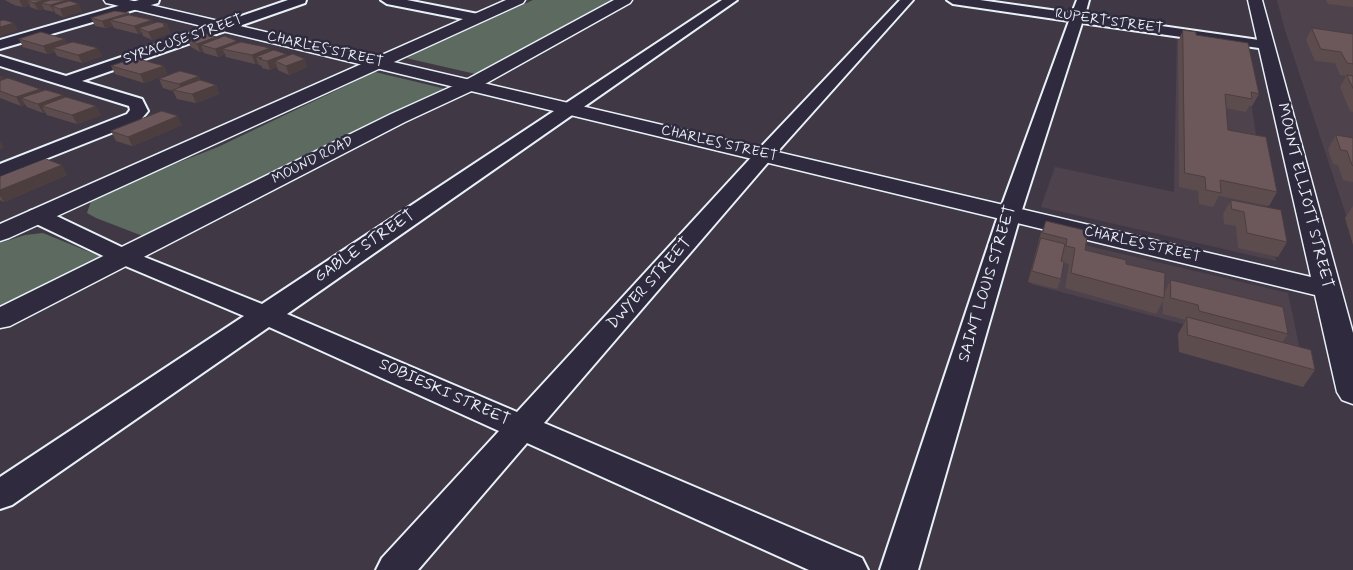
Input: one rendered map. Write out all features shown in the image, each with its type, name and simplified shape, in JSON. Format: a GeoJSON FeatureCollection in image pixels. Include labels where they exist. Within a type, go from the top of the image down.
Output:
{"type":"FeatureCollection","features":[{"type":"Feature","properties":{"kind":"street","name":"CHARLES STREET"},"geometry":{"type":"LineString","coordinates":[[111,0],[1327,289]]}},
{"type":"Feature","properties":{"kind":"street"},"geometry":{"type":"LineString","coordinates":[[0,45],[153,0]]}},
{"type":"Feature","properties":{"kind":"street","name":"SYRACUSE STREET"},"geometry":{"type":"LineString","coordinates":[[67,81],[300,0]]}},
{"type":"Feature","properties":{"kind":"street"},"geometry":{"type":"LineString","coordinates":[[387,0],[478,18]]}},
{"type":"Feature","properties":{"kind":"street"},"geometry":{"type":"LineString","coordinates":[[0,233],[518,0]]}},
{"type":"Feature","properties":{"kind":"street","name":"MOUND ROAD"},"geometry":{"type":"LineString","coordinates":[[0,319],[398,118],[470,84],[625,0]]}},
{"type":"Feature","properties":{"kind":"street","name":"GABLE STREET"},"geometry":{"type":"LineString","coordinates":[[0,495],[731,0]]}},
{"type":"Feature","properties":{"kind":"street","name":"DWYER STREET"},"geometry":{"type":"LineString","coordinates":[[395,570],[764,155],[907,0]]}},
{"type":"Feature","properties":{"kind":"street","name":"RUPERT STREET"},"geometry":{"type":"LineString","coordinates":[[953,0],[1266,45]]}},
{"type":"Feature","properties":{"kind":"street","name":"SAINT LOUIS STREET"},"geometry":{"type":"LineString","coordinates":[[899,570],[1010,213],[1083,0]]}},
{"type":"Feature","properties":{"kind":"street","name":"MOUNT ELLIOTT STREET"},"geometry":{"type":"LineString","coordinates":[[1255,0],[1353,392]]}},
{"type":"Feature","properties":{"kind":"street"},"geometry":{"type":"LineString","coordinates":[[0,60],[136,103],[138,111],[133,118],[0,171]]}},
{"type":"Feature","properties":{"kind":"street","name":"SOBIESKI STREET"},"geometry":{"type":"LineString","coordinates":[[38,216],[124,257],[265,315],[849,570]]}},
{"type":"Feature","properties":{"kind":"shaded area"},"geometry":{"type":"Polygon","coordinates":[[[1277,0],[1353,0],[1353,236],[1285,30],[1277,0]]]}},
{"type":"Feature","properties":{"kind":"shaded area"},"geometry":{"type":"Polygon","coordinates":[[[1177,37],[1242,46],[1276,261],[1041,207],[1055,167],[1174,192],[1177,37]]]}},
{"type":"Feature","properties":{"kind":"shaded area"},"geometry":{"type":"Polygon","coordinates":[[[1042,235],[1288,293],[1301,355],[1031,284],[1042,235]]]}},
{"type":"Feature","properties":{"kind":"green space"},"geometry":{"type":"Polygon","coordinates":[[[533,0],[619,0],[480,75],[406,58],[533,0]]]}},
{"type":"Feature","properties":{"kind":"green space"},"geometry":{"type":"Polygon","coordinates":[[[375,72],[446,89],[148,238],[87,213],[91,201],[131,181],[218,147],[375,72]]]}},
{"type":"Feature","properties":{"kind":"green space"},"geometry":{"type":"Polygon","coordinates":[[[43,233],[99,256],[94,262],[0,310],[0,243],[25,235],[43,233]]]}},
{"type":"Feature","properties":{"kind":"building"},"geometry":{"type":"Polygon","coordinates":[[[27,0],[45,0],[34,3],[27,0]]]}},
{"type":"Feature","properties":{"kind":"building"},"geometry":{"type":"Polygon","coordinates":[[[51,0],[67,0],[50,5],[41,3],[51,0]]]}},
{"type":"Feature","properties":{"kind":"building"},"geometry":{"type":"Polygon","coordinates":[[[70,1],[79,4],[60,9],[52,6],[70,1]]]}},
{"type":"Feature","properties":{"kind":"building"},"geometry":{"type":"Polygon","coordinates":[[[115,11],[129,13],[102,21],[91,18],[115,11]]]}},
{"type":"Feature","properties":{"kind":"building"},"geometry":{"type":"Polygon","coordinates":[[[129,15],[152,20],[134,26],[110,20],[129,15]]]}},
{"type":"Feature","properties":{"kind":"building"},"geometry":{"type":"Polygon","coordinates":[[[4,20],[14,23],[0,27],[0,21],[4,20]]]}},
{"type":"Feature","properties":{"kind":"building"},"geometry":{"type":"Polygon","coordinates":[[[158,22],[167,24],[163,25],[167,26],[148,32],[139,28],[158,22]]]}},
{"type":"Feature","properties":{"kind":"building"},"geometry":{"type":"Polygon","coordinates":[[[1312,28],[1353,34],[1353,64],[1347,63],[1341,52],[1321,49],[1312,28]]]}},
{"type":"Feature","properties":{"kind":"building"},"geometry":{"type":"Polygon","coordinates":[[[1183,30],[1196,32],[1196,35],[1248,43],[1259,94],[1251,92],[1252,99],[1225,94],[1228,130],[1266,137],[1277,192],[1220,180],[1221,193],[1206,190],[1205,177],[1185,173],[1183,30]]]}},
{"type":"Feature","properties":{"kind":"building"},"geometry":{"type":"Polygon","coordinates":[[[41,32],[65,39],[43,46],[19,39],[41,32]]]}},
{"type":"Feature","properties":{"kind":"building"},"geometry":{"type":"Polygon","coordinates":[[[206,33],[216,37],[197,44],[187,39],[206,33]]]}},
{"type":"Feature","properties":{"kind":"building"},"geometry":{"type":"Polygon","coordinates":[[[225,36],[237,41],[215,49],[201,45],[225,36]]]}},
{"type":"Feature","properties":{"kind":"building"},"geometry":{"type":"Polygon","coordinates":[[[73,42],[98,48],[78,55],[53,48],[73,42]]]}},
{"type":"Feature","properties":{"kind":"building"},"geometry":{"type":"Polygon","coordinates":[[[241,42],[270,48],[252,55],[222,49],[241,42]]]}},
{"type":"Feature","properties":{"kind":"building"},"geometry":{"type":"Polygon","coordinates":[[[274,50],[286,54],[267,61],[256,57],[274,50]]]}},
{"type":"Feature","properties":{"kind":"building"},"geometry":{"type":"Polygon","coordinates":[[[293,54],[305,59],[286,66],[275,61],[293,54]]]}},
{"type":"Feature","properties":{"kind":"building"},"geometry":{"type":"Polygon","coordinates":[[[135,58],[164,66],[140,74],[111,66],[135,58]]]}},
{"type":"Feature","properties":{"kind":"building"},"geometry":{"type":"Polygon","coordinates":[[[180,71],[199,76],[179,84],[159,79],[180,71]]]}},
{"type":"Feature","properties":{"kind":"building"},"geometry":{"type":"Polygon","coordinates":[[[1347,75],[1353,76],[1353,88],[1347,75]]]}},
{"type":"Feature","properties":{"kind":"building"},"geometry":{"type":"Polygon","coordinates":[[[8,78],[40,89],[16,97],[0,91],[0,81],[8,78]]]}},
{"type":"Feature","properties":{"kind":"building"},"geometry":{"type":"Polygon","coordinates":[[[200,80],[216,85],[192,94],[173,90],[200,80]]]}},
{"type":"Feature","properties":{"kind":"building"},"geometry":{"type":"Polygon","coordinates":[[[46,90],[63,95],[38,104],[21,98],[46,90]]]}},
{"type":"Feature","properties":{"kind":"building"},"geometry":{"type":"Polygon","coordinates":[[[66,97],[96,106],[72,115],[42,106],[66,97]]]}},
{"type":"Feature","properties":{"kind":"building"},"geometry":{"type":"Polygon","coordinates":[[[162,111],[178,116],[128,137],[111,131],[162,111]]]}},
{"type":"Feature","properties":{"kind":"building"},"geometry":{"type":"Polygon","coordinates":[[[1336,135],[1353,138],[1353,166],[1347,151],[1341,150],[1336,135]]]}},
{"type":"Feature","properties":{"kind":"building"},"geometry":{"type":"Polygon","coordinates":[[[46,159],[62,165],[0,190],[0,177],[46,159]]]}},
{"type":"Feature","properties":{"kind":"building"},"geometry":{"type":"Polygon","coordinates":[[[1231,200],[1281,210],[1287,242],[1247,233],[1244,212],[1232,209],[1231,200]]]}},
{"type":"Feature","properties":{"kind":"building"},"geometry":{"type":"Polygon","coordinates":[[[1046,221],[1088,231],[1085,250],[1126,260],[1126,264],[1165,273],[1164,298],[1071,273],[1075,248],[1066,246],[1067,239],[1043,233],[1046,221]]]}},
{"type":"Feature","properties":{"kind":"building"},"geometry":{"type":"Polygon","coordinates":[[[1041,238],[1065,244],[1061,261],[1064,262],[1061,279],[1032,271],[1041,238]]]}},
{"type":"Feature","properties":{"kind":"building"},"geometry":{"type":"Polygon","coordinates":[[[1171,280],[1283,307],[1288,334],[1199,311],[1198,305],[1171,298],[1171,280]]]}},
{"type":"Feature","properties":{"kind":"building"},"geometry":{"type":"Polygon","coordinates":[[[1187,317],[1311,350],[1315,370],[1188,335],[1187,317]]]}}]}
